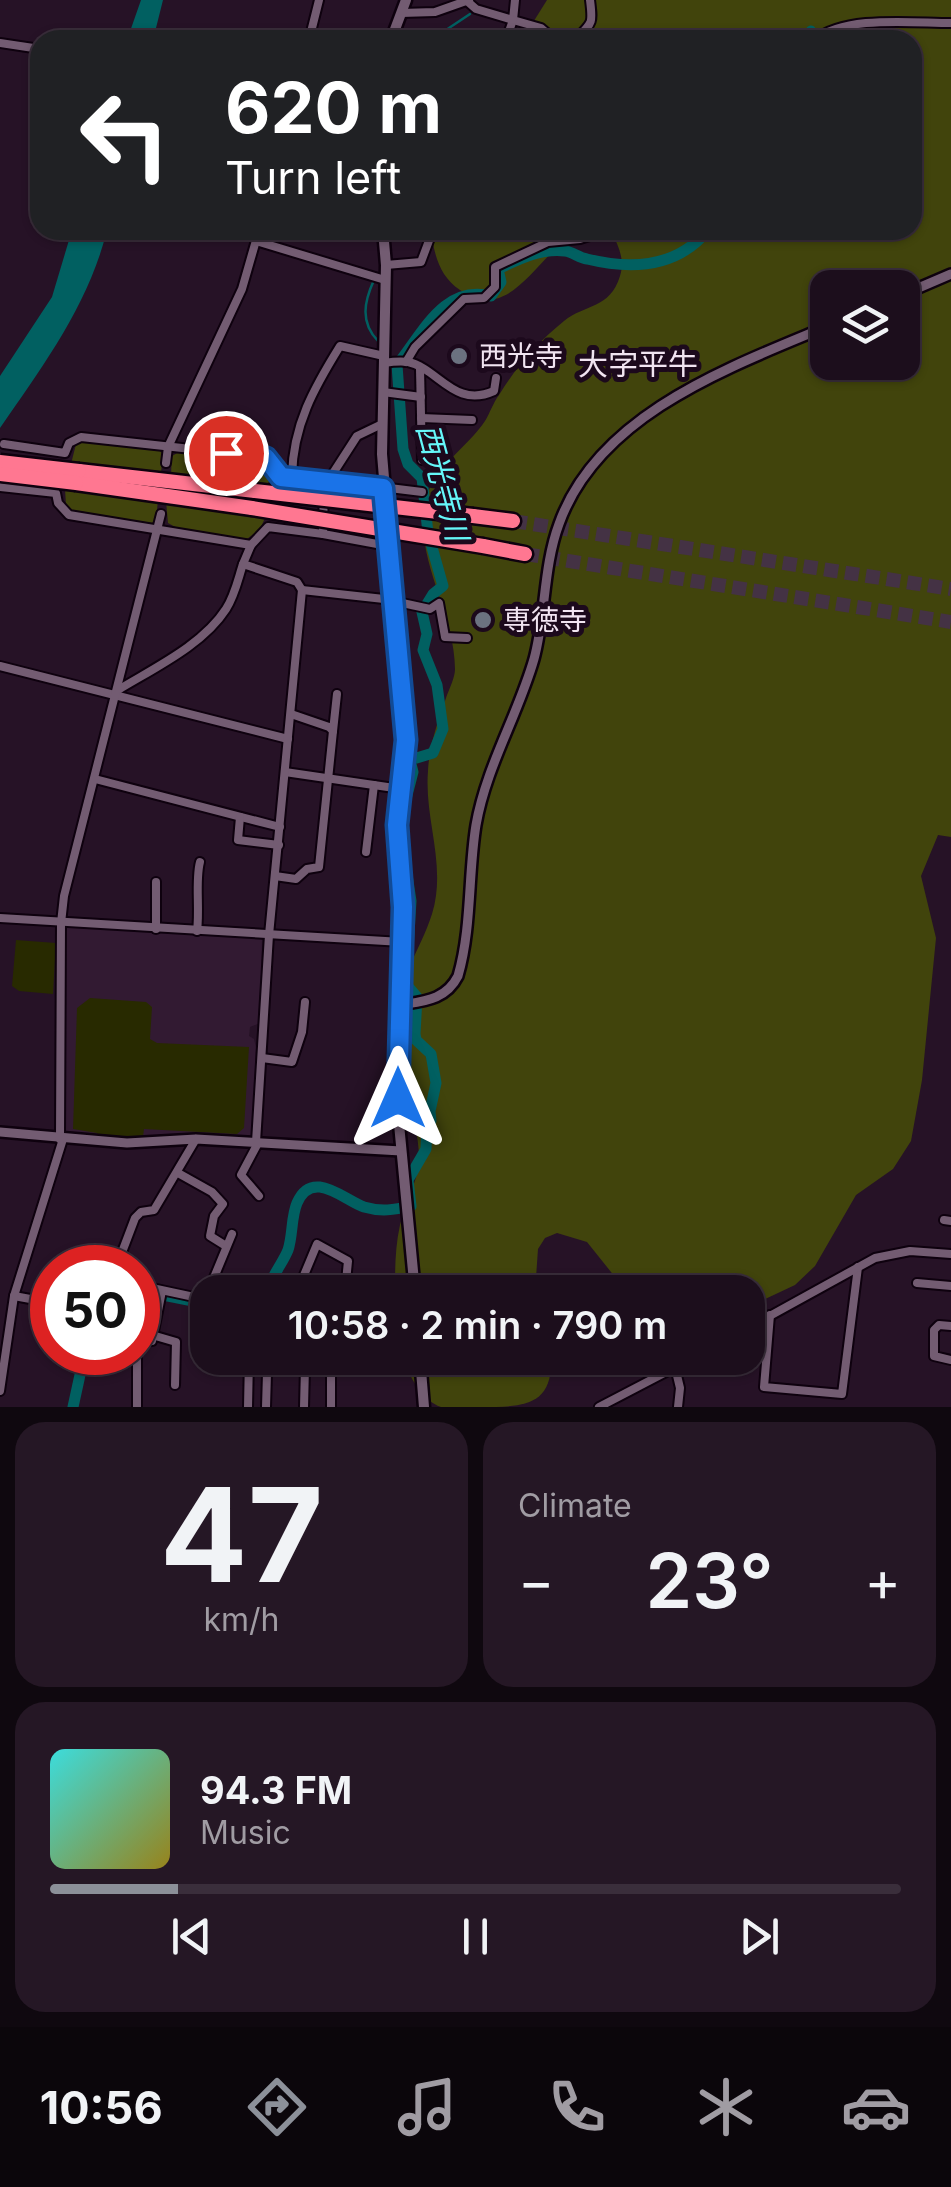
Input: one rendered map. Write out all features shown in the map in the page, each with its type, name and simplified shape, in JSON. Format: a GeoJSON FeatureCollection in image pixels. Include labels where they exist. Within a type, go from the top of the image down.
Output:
{"type":"FeatureCollection","features":[{"type":"Feature","properties":{"kind":"highway"},"geometry":{"type":"LineString","coordinates":[[0,462],[525,554]]}},
{"type":"Feature","properties":{"kind":"highway"},"geometry":{"type":"LineString","coordinates":[[0,474],[255,491],[513,521]]}},
{"type":"Feature","properties":{"kind":"main road"},"geometry":{"type":"LineString","coordinates":[[394,30],[406,0]]}},
{"type":"Feature","properties":{"kind":"main road"},"geometry":{"type":"LineString","coordinates":[[384,240],[383,488],[406,740],[397,825],[403,907],[401,1151],[413,1275]]}},
{"type":"Feature","properties":{"kind":"main road"},"geometry":{"type":"LineString","coordinates":[[421,1375],[424,1407]]}},
{"type":"Feature","properties":{"kind":"street"},"geometry":{"type":"LineString","coordinates":[[312,30],[319,0]]}},
{"type":"Feature","properties":{"kind":"street"},"geometry":{"type":"LineString","coordinates":[[401,13],[435,12],[468,0],[476,9],[543,30]]}},
{"type":"Feature","properties":{"kind":"street"},"geometry":{"type":"LineString","coordinates":[[510,30],[516,0]]}},
{"type":"Feature","properties":{"kind":"street"},"geometry":{"type":"LineString","coordinates":[[585,30],[591,24],[590,0]]}},
{"type":"Feature","properties":{"kind":"street"},"geometry":{"type":"LineString","coordinates":[[826,30],[874,23],[951,23]]}},
{"type":"Feature","properties":{"kind":"street"},"geometry":{"type":"LineString","coordinates":[[0,43],[30,48]]}},
{"type":"Feature","properties":{"kind":"street"},"geometry":{"type":"LineString","coordinates":[[386,265],[421,262],[430,240]]}},
{"type":"Feature","properties":{"kind":"street"},"geometry":{"type":"LineString","coordinates":[[406,362],[464,299],[484,298],[496,288],[496,268],[548,242],[569,240]]}},
{"type":"Feature","properties":{"kind":"street"},"geometry":{"type":"LineString","coordinates":[[166,463],[168,448],[242,289],[256,241],[386,280]]}},
{"type":"Feature","properties":{"kind":"street"},"geometry":{"type":"LineString","coordinates":[[920,287],[951,274]]}},
{"type":"Feature","properties":{"kind":"street"},"geometry":{"type":"LineString","coordinates":[[400,1004],[438,996],[451,988],[458,976],[481,804],[528,680],[559,522],[579,483],[618,440],[684,391],[726,368],[810,333]]}},
{"type":"Feature","properties":{"kind":"street"},"geometry":{"type":"LineString","coordinates":[[292,476],[292,447],[298,426],[313,390],[340,346],[406,362],[440,383],[474,396],[494,391],[496,378]]}},
{"type":"Feature","properties":{"kind":"street"},"geometry":{"type":"LineString","coordinates":[[420,369],[422,460]]}},
{"type":"Feature","properties":{"kind":"street"},"geometry":{"type":"LineString","coordinates":[[383,392],[421,396]]}},
{"type":"Feature","properties":{"kind":"street"},"geometry":{"type":"LineString","coordinates":[[421,418],[472,420]]}},
{"type":"Feature","properties":{"kind":"street"},"geometry":{"type":"LineString","coordinates":[[324,534],[326,481],[358,436],[382,424]]}},
{"type":"Feature","properties":{"kind":"street"},"geometry":{"type":"LineString","coordinates":[[251,545],[69,515],[58,503],[56,494],[64,453],[69,443],[81,437],[266,458],[281,477]]}},
{"type":"Feature","properties":{"kind":"street"},"geometry":{"type":"LineString","coordinates":[[4,444],[64,453]]}},
{"type":"Feature","properties":{"kind":"street"},"geometry":{"type":"LineString","coordinates":[[117,692],[189,645],[221,616],[251,545],[268,527],[274,482],[281,477],[422,492]]}},
{"type":"Feature","properties":{"kind":"street"},"geometry":{"type":"LineString","coordinates":[[0,487],[56,494]]}},
{"type":"Feature","properties":{"kind":"street"},"geometry":{"type":"LineString","coordinates":[[0,1391],[14,1296],[62,1139],[64,896],[160,514]]}},
{"type":"Feature","properties":{"kind":"street"},"geometry":{"type":"LineString","coordinates":[[268,527],[388,546]]}},
{"type":"Feature","properties":{"kind":"street"},"geometry":{"type":"LineString","coordinates":[[243,564],[297,582],[302,590],[269,935],[257,1142],[241,1175],[259,1196]]}},
{"type":"Feature","properties":{"kind":"street"},"geometry":{"type":"LineString","coordinates":[[302,590],[393,600],[430,609],[439,603],[445,636],[467,638]]}},
{"type":"Feature","properties":{"kind":"street"},"geometry":{"type":"LineString","coordinates":[[0,666],[117,692],[288,740]]}},
{"type":"Feature","properties":{"kind":"street"},"geometry":{"type":"LineString","coordinates":[[275,876],[296,879],[307,869],[319,867],[337,694]]}},
{"type":"Feature","properties":{"kind":"street"},"geometry":{"type":"LineString","coordinates":[[291,714],[333,731]]}},
{"type":"Feature","properties":{"kind":"street"},"geometry":{"type":"LineString","coordinates":[[285,772],[401,789]]}},
{"type":"Feature","properties":{"kind":"street"},"geometry":{"type":"LineString","coordinates":[[94,779],[280,827]]}},
{"type":"Feature","properties":{"kind":"street"},"geometry":{"type":"LineString","coordinates":[[366,852],[374,785]]}},
{"type":"Feature","properties":{"kind":"street"},"geometry":{"type":"LineString","coordinates":[[240,816],[238,840],[279,844]]}},
{"type":"Feature","properties":{"kind":"street"},"geometry":{"type":"LineString","coordinates":[[197,931],[200,898],[196,874],[200,862]]}},
{"type":"Feature","properties":{"kind":"street"},"geometry":{"type":"LineString","coordinates":[[156,882],[156,928]]}},
{"type":"Feature","properties":{"kind":"street"},"geometry":{"type":"LineString","coordinates":[[0,918],[402,942]]}},
{"type":"Feature","properties":{"kind":"street"},"geometry":{"type":"LineString","coordinates":[[262,1058],[292,1062],[302,1032],[305,1002]]}},
{"type":"Feature","properties":{"kind":"street"},"geometry":{"type":"LineString","coordinates":[[0,1132],[146,1144],[196,1139],[401,1151]]}},
{"type":"Feature","properties":{"kind":"street"},"geometry":{"type":"LineString","coordinates":[[124,1245],[134,1218],[154,1210],[196,1139]]}},
{"type":"Feature","properties":{"kind":"street"},"geometry":{"type":"LineString","coordinates":[[178,1173],[212,1192],[223,1204],[214,1216],[210,1236],[226,1246]]}},
{"type":"Feature","properties":{"kind":"street"},"geometry":{"type":"LineString","coordinates":[[215,1275],[232,1234]]}},
{"type":"Feature","properties":{"kind":"street"},"geometry":{"type":"LineString","coordinates":[[304,1275],[316,1244],[348,1261],[347,1275]]}},
{"type":"Feature","properties":{"kind":"street"},"geometry":{"type":"LineString","coordinates":[[765,1318],[875,1258],[910,1251],[951,1254]]}},
{"type":"Feature","properties":{"kind":"street"},"geometry":{"type":"LineString","coordinates":[[770,1315],[764,1387],[842,1394],[858,1267]]}},
{"type":"Feature","properties":{"kind":"street"},"geometry":{"type":"LineString","coordinates":[[916,1283],[951,1286]]}},
{"type":"Feature","properties":{"kind":"street"},"geometry":{"type":"LineString","coordinates":[[160,1300],[162,1291],[190,1294]]}},
{"type":"Feature","properties":{"kind":"street"},"geometry":{"type":"LineString","coordinates":[[14,1296],[30,1299]]}},
{"type":"Feature","properties":{"kind":"street"},"geometry":{"type":"LineString","coordinates":[[951,1326],[938,1324],[934,1330],[934,1356],[951,1360]]}},
{"type":"Feature","properties":{"kind":"street"},"geometry":{"type":"LineString","coordinates":[[160,1338],[176,1342],[175,1386]]}},
{"type":"Feature","properties":{"kind":"street"},"geometry":{"type":"LineString","coordinates":[[137,1375],[137,1407]]}},
{"type":"Feature","properties":{"kind":"street"},"geometry":{"type":"LineString","coordinates":[[248,1407],[249,1375]]}},
{"type":"Feature","properties":{"kind":"street"},"geometry":{"type":"LineString","coordinates":[[266,1407],[267,1375]]}},
{"type":"Feature","properties":{"kind":"street"},"geometry":{"type":"LineString","coordinates":[[304,1407],[305,1375]]}},
{"type":"Feature","properties":{"kind":"street"},"geometry":{"type":"LineString","coordinates":[[331,1375],[331,1407]]}},
{"type":"Feature","properties":{"kind":"street"},"geometry":{"type":"LineString","coordinates":[[599,1407],[661,1375]]}},
{"type":"Feature","properties":{"kind":"street"},"geometry":{"type":"LineString","coordinates":[[677,1375],[678,1407]]}},
{"type":"Feature","properties":{"kind":"shaded area"},"geometry":{"type":"Polygon","coordinates":[[[141,0],[163,0],[156,30],[130,30],[141,0]]]}},
{"type":"Feature","properties":{"kind":"shaded area"},"geometry":{"type":"Polygon","coordinates":[[[547,0],[951,0],[951,837],[938,835],[921,876],[936,938],[922,1080],[911,1141],[893,1169],[856,1195],[815,1266],[795,1285],[765,1299],[765,1275],[613,1275],[587,1242],[557,1233],[545,1238],[538,1249],[536,1275],[396,1275],[398,1233],[419,1159],[414,1124],[394,1054],[392,1019],[436,896],[429,762],[455,669],[453,647],[425,542],[426,499],[443,467],[478,431],[520,365],[564,321],[610,295],[622,264],[615,240],[922,240],[922,30],[528,30],[547,0]]]}},
{"type":"Feature","properties":{"kind":"shaded area"},"geometry":{"type":"Polygon","coordinates":[[[69,240],[104,240],[77,309],[0,428],[0,376],[52,297],[69,240]]]}},
{"type":"Feature","properties":{"kind":"shaded area"},"geometry":{"type":"Polygon","coordinates":[[[433,240],[568,240],[522,283],[494,299],[478,299],[460,290],[442,271],[433,240]]]}},
{"type":"Feature","properties":{"kind":"shaded area"},"geometry":{"type":"Polygon","coordinates":[[[82,441],[158,449],[163,454],[161,473],[71,464],[76,444],[82,441]]]}},
{"type":"Feature","properties":{"kind":"shaded area"},"geometry":{"type":"Polygon","coordinates":[[[179,452],[264,461],[272,477],[266,486],[171,474],[172,456],[179,452]]]}},
{"type":"Feature","properties":{"kind":"shaded area"},"geometry":{"type":"Polygon","coordinates":[[[65,489],[158,500],[156,520],[152,523],[75,512],[66,505],[65,489]]]}},
{"type":"Feature","properties":{"kind":"shaded area"},"geometry":{"type":"Polygon","coordinates":[[[166,501],[265,518],[260,529],[247,539],[177,528],[168,523],[166,501]]]}},
{"type":"Feature","properties":{"kind":"shaded area"},"geometry":{"type":"Polygon","coordinates":[[[66,926],[262,937],[260,1023],[250,1027],[249,1036],[256,1048],[252,1136],[246,1140],[149,1141],[64,1135],[66,926]]]}},
{"type":"Feature","properties":{"kind":"shaded area"},"geometry":{"type":"Polygon","coordinates":[[[16,940],[56,943],[53,994],[19,991],[12,986],[16,940]]]}},
{"type":"Feature","properties":{"kind":"shaded area"},"geometry":{"type":"Polygon","coordinates":[[[90,998],[146,1002],[152,1007],[150,1039],[157,1043],[249,1047],[244,1128],[237,1134],[144,1129],[143,1137],[98,1136],[73,1129],[77,1008],[90,998]]]}},
{"type":"Feature","properties":{"kind":"shaded area"},"geometry":{"type":"Polygon","coordinates":[[[411,1375],[550,1375],[541,1395],[532,1401],[496,1407],[441,1407],[417,1387],[411,1375]]]}},
{"type":"Feature","properties":{"kind":"waterway"},"geometry":{"type":"LineString","coordinates":[[446,30],[470,14]]}},
{"type":"Feature","properties":{"kind":"waterway"},"geometry":{"type":"LineString","coordinates":[[389,240],[391,258]]}},
{"type":"Feature","properties":{"kind":"waterway","name":"西光寺川"},"geometry":{"type":"LineString","coordinates":[[403,811],[413,772],[410,760],[433,753],[443,729],[437,685],[423,650],[427,634],[422,612],[443,586],[428,533],[422,478],[408,464],[403,449],[397,365],[447,304],[475,294],[491,296],[501,282],[498,269],[514,262],[556,251],[637,265],[668,259],[699,240]]}},
{"type":"Feature","properties":{"kind":"waterway"},"geometry":{"type":"LineString","coordinates":[[374,280],[366,312],[368,327],[378,341]]}},
{"type":"Feature","properties":{"kind":"waterway","name":"西光寺川"},"geometry":{"type":"LineString","coordinates":[[274,1275],[288,1250],[297,1203],[311,1188],[329,1189],[370,1209],[411,1206],[408,1180],[426,1149],[436,1083],[431,1054],[416,1040],[417,997],[406,984],[411,901],[401,834]]}},
{"type":"Feature","properties":{"kind":"waterway","name":"西光寺川"},"geometry":{"type":"LineString","coordinates":[[160,1294],[190,1300]]}},
{"type":"Feature","properties":{"kind":"waterway","name":"西光寺川"},"geometry":{"type":"LineString","coordinates":[[73,1407],[80,1375]]}},
{"type":"Feature","properties":{"kind":"tunnel"},"geometry":{"type":"LineString","coordinates":[[513,521],[951,589]]}},
{"type":"Feature","properties":{"kind":"tunnel"},"geometry":{"type":"LineString","coordinates":[[525,554],[951,622]]}},
{"type":"Feature","properties":{"kind":"place","name":"西光寺"},"geometry":{"type":"Point","coordinates":[459,356]}},
{"type":"Feature","properties":{"kind":"place","name":"専徳寺"},"geometry":{"type":"Point","coordinates":[483,620]}},
{"type":"Feature","properties":{"kind":"district","name":"大字平牛"},"geometry":{"type":"Point","coordinates":[638,364]}},
{"type":"Feature","properties":{"kind":"route"},"geometry":{"type":"LineString","coordinates":[[226,453],[266,458],[281,477],[383,488],[406,740],[397,825],[403,907],[398,1098]]}}]}
